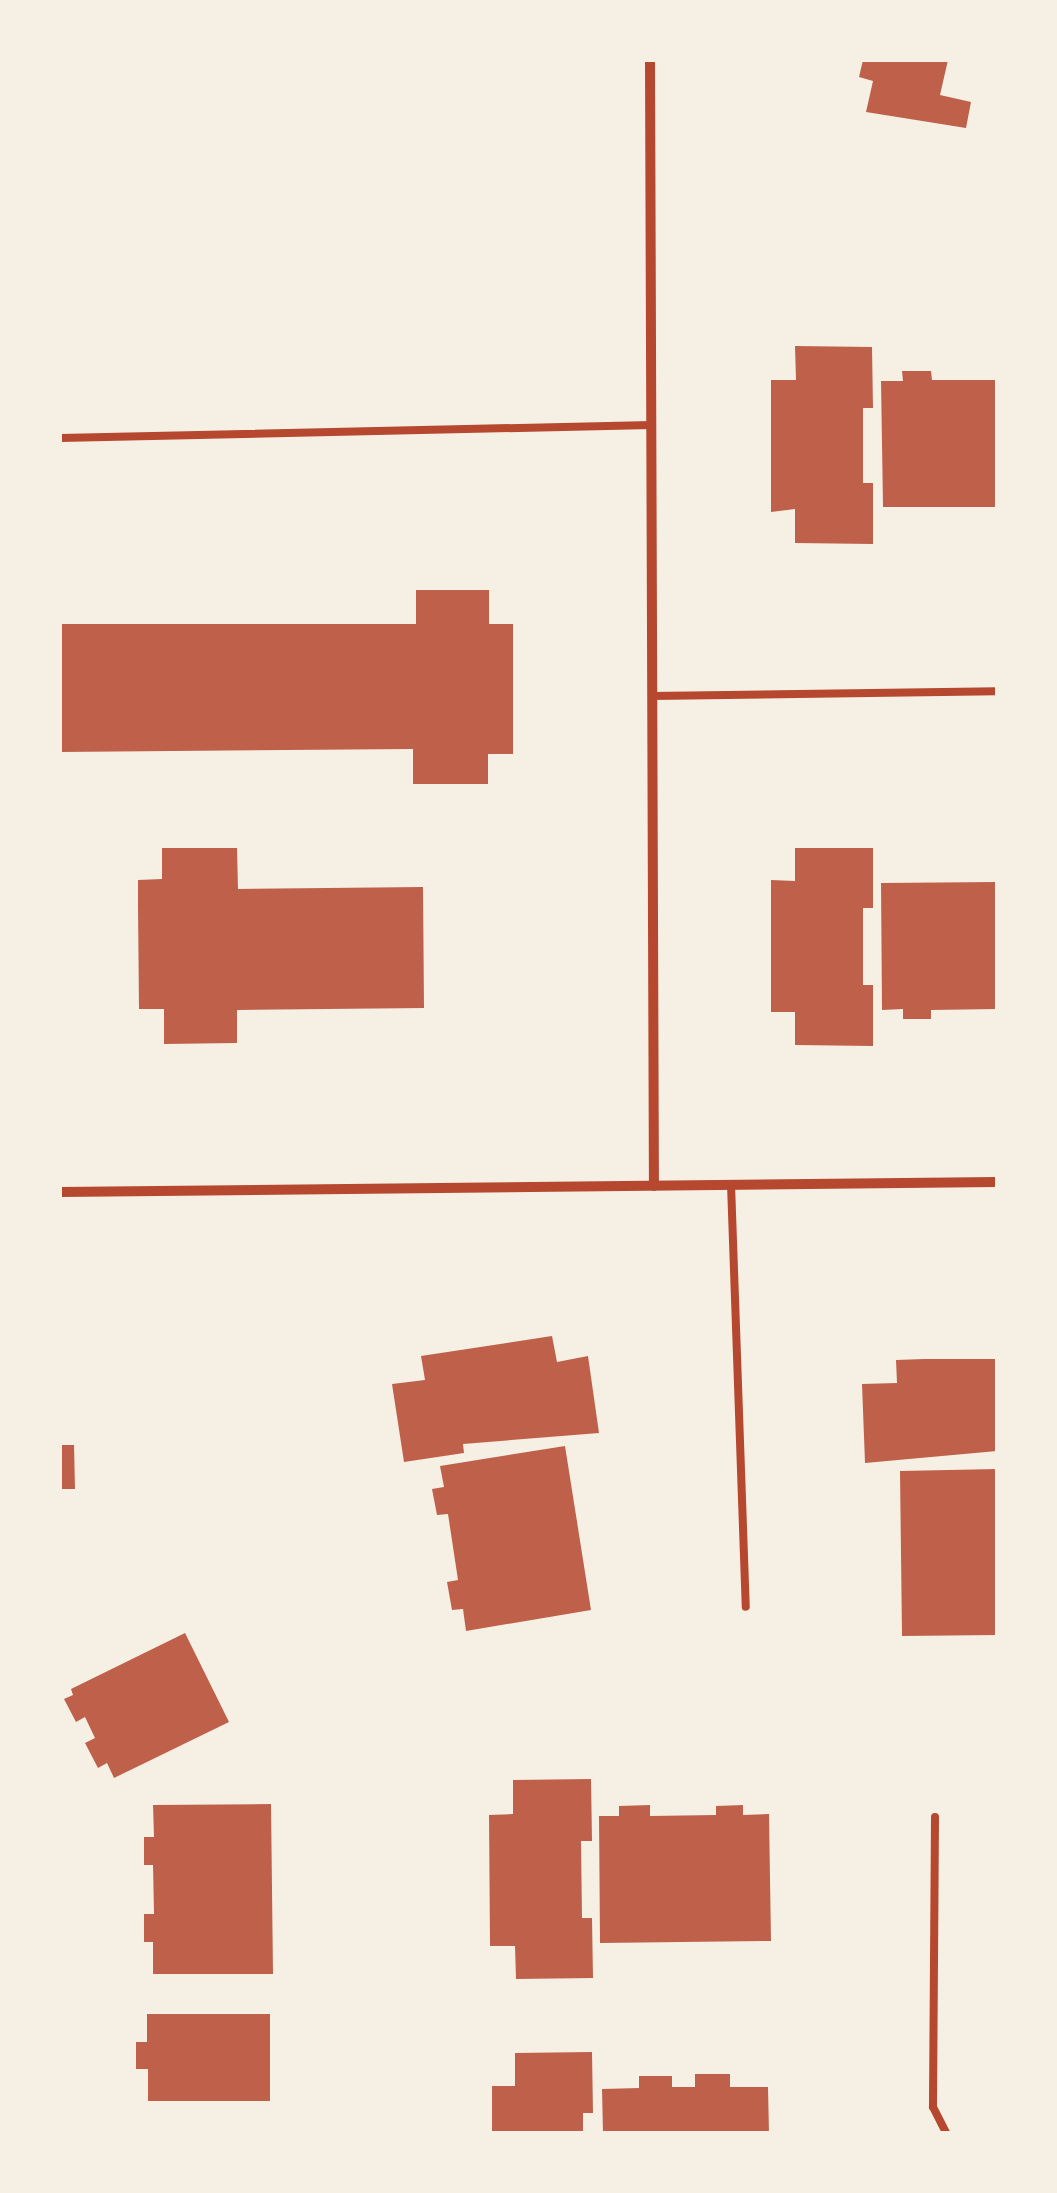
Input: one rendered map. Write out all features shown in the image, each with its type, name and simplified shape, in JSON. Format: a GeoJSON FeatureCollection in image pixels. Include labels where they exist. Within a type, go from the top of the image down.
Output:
{"type":"FeatureCollection","features":[{"type":"Feature","properties":{"kind":"street"},"geometry":{"type":"LineString","coordinates":[[650,60],[654,1186]]}},
{"type":"Feature","properties":{"kind":"street"},"geometry":{"type":"LineString","coordinates":[[60,1192],[997,1182]]}},
{"type":"Feature","properties":{"kind":"lane"},"geometry":{"type":"LineString","coordinates":[[60,438],[652,425]]}},
{"type":"Feature","properties":{"kind":"lane"},"geometry":{"type":"LineString","coordinates":[[652,696],[997,691]]}},
{"type":"Feature","properties":{"kind":"lane"},"geometry":{"type":"LineString","coordinates":[[731,1184],[746,1607]]}},
{"type":"Feature","properties":{"kind":"lane"},"geometry":{"type":"LineString","coordinates":[[935,1817],[932,2107],[946,2133]]}},
{"type":"Feature","properties":{"kind":"building"},"geometry":{"type":"Polygon","coordinates":[[[863,60],[948,60],[940,95],[971,102],[966,128],[866,112],[873,81],[859,77],[863,60]]]}},
{"type":"Feature","properties":{"kind":"building"},"geometry":{"type":"Polygon","coordinates":[[[795,346],[872,347],[873,408],[863,408],[863,483],[873,483],[873,544],[795,543],[795,509],[771,512],[771,380],[796,380],[795,346]]]}},
{"type":"Feature","properties":{"kind":"building"},"geometry":{"type":"Polygon","coordinates":[[[902,371],[931,371],[932,380],[997,380],[997,507],[883,507],[881,381],[903,381],[902,371]]]}},
{"type":"Feature","properties":{"kind":"building"},"geometry":{"type":"Polygon","coordinates":[[[416,590],[489,590],[489,624],[513,624],[513,754],[488,754],[488,784],[413,784],[413,749],[60,752],[60,624],[416,624],[416,590]]]}},
{"type":"Feature","properties":{"kind":"building"},"geometry":{"type":"Polygon","coordinates":[[[162,848],[237,848],[238,889],[423,887],[424,1008],[237,1010],[237,1043],[164,1044],[164,1009],[139,1009],[138,880],[162,879],[162,848]]]}},
{"type":"Feature","properties":{"kind":"building"},"geometry":{"type":"Polygon","coordinates":[[[795,848],[873,848],[873,908],[863,908],[863,985],[873,985],[873,1046],[795,1045],[795,1012],[771,1012],[771,880],[795,881],[795,848]]]}},
{"type":"Feature","properties":{"kind":"building"},"geometry":{"type":"Polygon","coordinates":[[[997,882],[997,1009],[931,1010],[931,1019],[903,1019],[903,1009],[882,1010],[881,883],[997,882]]]}},
{"type":"Feature","properties":{"kind":"building"},"geometry":{"type":"Polygon","coordinates":[[[552,1336],[557,1362],[588,1356],[599,1433],[463,1444],[464,1453],[404,1462],[392,1384],[425,1380],[421,1356],[552,1336]]]}},
{"type":"Feature","properties":{"kind":"building"},"geometry":{"type":"Polygon","coordinates":[[[997,1359],[997,1451],[865,1463],[862,1384],[897,1383],[896,1360],[997,1359]]]}},
{"type":"Feature","properties":{"kind":"building"},"geometry":{"type":"Polygon","coordinates":[[[60,1445],[74,1445],[75,1489],[60,1489],[60,1445]]]}},
{"type":"Feature","properties":{"kind":"building"},"geometry":{"type":"Polygon","coordinates":[[[565,1446],[591,1610],[466,1631],[463,1609],[452,1610],[447,1582],[458,1580],[448,1514],[437,1515],[432,1489],[444,1487],[440,1466],[565,1446]]]}},
{"type":"Feature","properties":{"kind":"building"},"geometry":{"type":"Polygon","coordinates":[[[997,1469],[997,1635],[902,1636],[900,1471],[997,1469]]]}},
{"type":"Feature","properties":{"kind":"building"},"geometry":{"type":"Polygon","coordinates":[[[185,1633],[229,1722],[114,1778],[107,1763],[98,1768],[85,1743],[95,1738],[85,1717],[76,1722],[64,1699],[73,1695],[71,1689],[185,1633]]]}},
{"type":"Feature","properties":{"kind":"building"},"geometry":{"type":"Polygon","coordinates":[[[591,1779],[592,1841],[581,1841],[582,1918],[592,1918],[593,1978],[516,1979],[515,1946],[490,1946],[489,1815],[513,1814],[513,1780],[591,1779]]]}},
{"type":"Feature","properties":{"kind":"building"},"geometry":{"type":"Polygon","coordinates":[[[271,1804],[273,1974],[153,1974],[153,1942],[144,1942],[144,1914],[154,1914],[153,1865],[144,1865],[144,1837],[154,1837],[153,1805],[271,1804]]]}},
{"type":"Feature","properties":{"kind":"building"},"geometry":{"type":"Polygon","coordinates":[[[650,1805],[650,1816],[716,1815],[716,1806],[743,1805],[743,1815],[769,1814],[771,1941],[600,1943],[599,1816],[619,1816],[619,1806],[650,1805]]]}},
{"type":"Feature","properties":{"kind":"building"},"geometry":{"type":"Polygon","coordinates":[[[147,2014],[270,2014],[270,2101],[148,2101],[148,2069],[136,2069],[136,2042],[147,2042],[147,2014]]]}},
{"type":"Feature","properties":{"kind":"building"},"geometry":{"type":"Polygon","coordinates":[[[592,2052],[593,2113],[583,2113],[583,2133],[492,2133],[492,2086],[515,2086],[515,2053],[592,2052]]]}},
{"type":"Feature","properties":{"kind":"building"},"geometry":{"type":"Polygon","coordinates":[[[695,2074],[730,2074],[730,2087],[768,2087],[769,2133],[603,2133],[602,2089],[639,2088],[639,2076],[672,2076],[672,2087],[695,2087],[695,2074]]]}}]}
